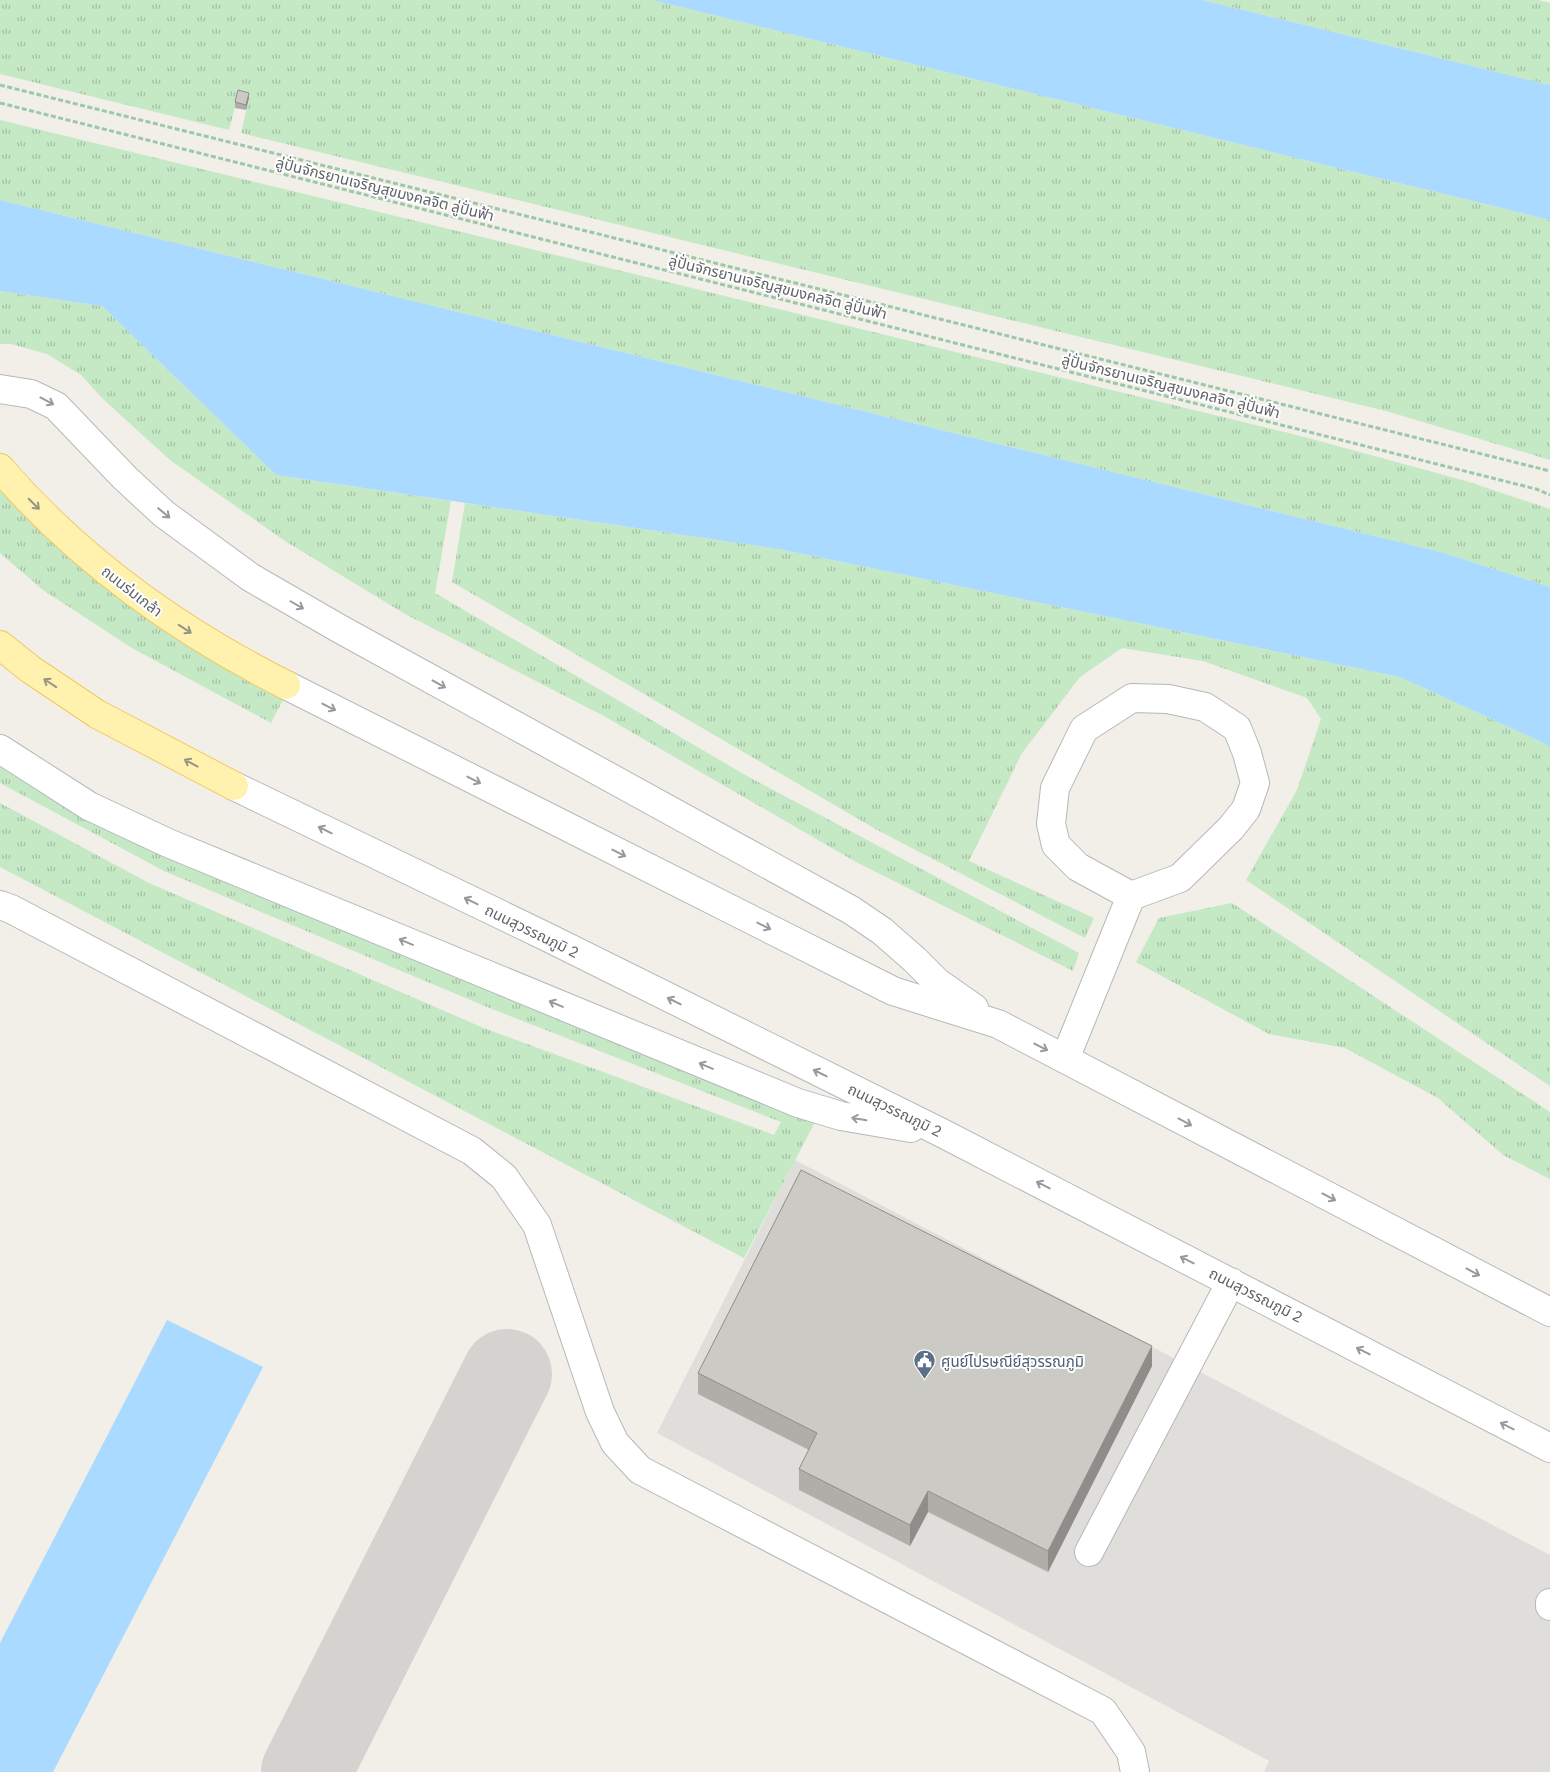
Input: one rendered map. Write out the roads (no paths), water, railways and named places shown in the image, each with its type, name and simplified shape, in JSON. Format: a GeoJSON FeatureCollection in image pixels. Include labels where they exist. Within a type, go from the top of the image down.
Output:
{"type":"FeatureCollection","features":[{"type":"Feature","properties":{"kind":"main road","name":"ถนนร่มเกล้า"},"geometry":{"type":"LineString","coordinates":[[0,468],[50,520],[128,588],[203,641],[286,685]]}},
{"type":"Feature","properties":{"kind":"main road"},"geometry":{"type":"LineString","coordinates":[[0,646],[30,669],[97,714],[234,786]]}},
{"type":"Feature","properties":{"kind":"street"},"geometry":{"type":"LineString","coordinates":[[0,389],[31,394],[56,406],[125,478],[164,514],[250,577],[340,629],[851,910],[882,931],[937,982],[998,1024],[1550,1312]]}},
{"type":"Feature","properties":{"kind":"street"},"geometry":{"type":"LineString","coordinates":[[286,685],[893,991],[998,1024]]}},
{"type":"Feature","properties":{"kind":"street"},"geometry":{"type":"LineString","coordinates":[[1065,1059],[1131,896],[1180,878],[1231,828],[1246,809],[1254,783],[1247,753],[1237,728],[1205,707],[1168,699],[1132,698],[1084,729],[1055,788],[1051,824],[1056,845],[1078,867],[1131,896]]}},
{"type":"Feature","properties":{"kind":"street"},"geometry":{"type":"LineString","coordinates":[[0,749],[89,806],[168,843],[750,1084],[798,1103],[841,1116],[942,1133]]}},
{"type":"Feature","properties":{"kind":"street","name":"ถนนสุวรรณภูมิ 2"},"geometry":{"type":"LineString","coordinates":[[234,786],[942,1133],[1550,1448]]}},
{"type":"Feature","properties":{"kind":"street"},"geometry":{"type":"LineString","coordinates":[[0,905],[11,909],[472,1151],[504,1177],[537,1225],[600,1412],[615,1443],[640,1470],[1103,1711],[1131,1752],[1135,1772]]}},
{"type":"Feature","properties":{"kind":"street"},"geometry":{"type":"LineString","coordinates":[[1089,1552],[1230,1282]]}},
{"type":"Feature","properties":{"kind":"water"},"geometry":{"type":"Polygon","coordinates":[[[652,0],[1202,0],[1550,85],[1550,220],[652,0]]]}},
{"type":"Feature","properties":{"kind":"water"},"geometry":{"type":"Polygon","coordinates":[[[0,200],[1444,553],[1550,587],[1550,746],[1400,677],[779,549],[276,475],[102,306],[0,291],[0,200]]]}},
{"type":"Feature","properties":{"kind":"water"},"geometry":{"type":"Polygon","coordinates":[[[167,1320],[263,1367],[53,1772],[0,1772],[0,1643],[167,1320]]]}},
{"type":"Feature","properties":{"kind":"place","name":"ศูนย์ไปรษณีย์สุวรรณภูมิ"},"geometry":{"type":"Point","coordinates":[925,1380]}}]}
